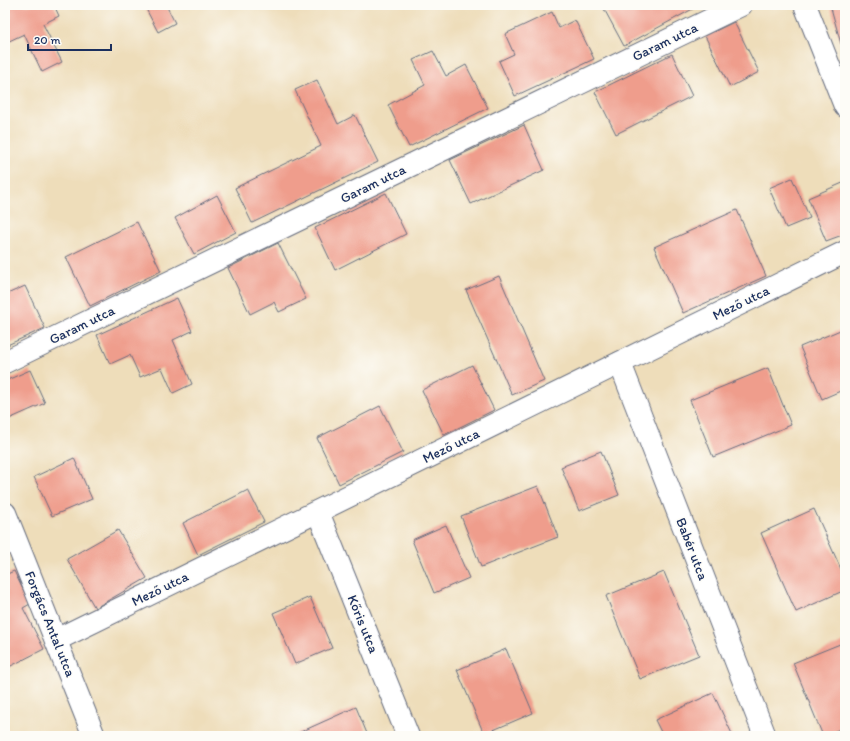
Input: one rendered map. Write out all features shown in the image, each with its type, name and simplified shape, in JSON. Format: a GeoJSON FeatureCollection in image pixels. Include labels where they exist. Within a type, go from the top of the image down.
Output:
{"type":"FeatureCollection","features":[{"type":"Feature","properties":{"kind":"street","name":"Garam utca"},"geometry":{"type":"LineString","coordinates":[[5,362],[741,5]]}},
{"type":"Feature","properties":{"kind":"street"},"geometry":{"type":"LineString","coordinates":[[805,5],[837,63],[845,106]]}},
{"type":"Feature","properties":{"kind":"street","name":"Mező utca"},"geometry":{"type":"LineString","coordinates":[[56,640],[845,252]]}},
{"type":"Feature","properties":{"kind":"street","name":"Babér utca"},"geometry":{"type":"LineString","coordinates":[[620,363],[765,736]]}},
{"type":"Feature","properties":{"kind":"street","name":"Kőris utca"},"geometry":{"type":"LineString","coordinates":[[318,512],[408,736]]}},
{"type":"Feature","properties":{"kind":"street","name":"Forgács Antal utca"},"geometry":{"type":"LineString","coordinates":[[5,513],[94,736]]}},
{"type":"Feature","properties":{"kind":"building"},"geometry":{"type":"Polygon","coordinates":[[[5,5],[54,5],[59,16],[43,24],[62,62],[42,72],[24,34],[5,43],[5,5]]]}},
{"type":"Feature","properties":{"kind":"building"},"geometry":{"type":"Polygon","coordinates":[[[144,5],[166,5],[175,23],[158,32],[144,5]]]}},
{"type":"Feature","properties":{"kind":"building"},"geometry":{"type":"Polygon","coordinates":[[[607,5],[700,5],[624,46],[603,7],[607,5]]]}},
{"type":"Feature","properties":{"kind":"building"},"geometry":{"type":"Polygon","coordinates":[[[845,5],[845,43],[841,44],[831,8],[845,5]]]}},
{"type":"Feature","properties":{"kind":"building"},"geometry":{"type":"Polygon","coordinates":[[[552,12],[559,28],[575,20],[594,59],[515,96],[499,61],[514,54],[505,34],[552,12]]]}},
{"type":"Feature","properties":{"kind":"building"},"geometry":{"type":"Polygon","coordinates":[[[734,22],[759,72],[730,87],[705,36],[734,22]]]}},
{"type":"Feature","properties":{"kind":"building"},"geometry":{"type":"Polygon","coordinates":[[[433,51],[446,76],[466,65],[488,108],[409,147],[388,105],[425,85],[413,60],[433,51]]]}},
{"type":"Feature","properties":{"kind":"building"},"geometry":{"type":"Polygon","coordinates":[[[672,54],[692,96],[616,134],[595,92],[672,54]]]}},
{"type":"Feature","properties":{"kind":"building"},"geometry":{"type":"Polygon","coordinates":[[[317,80],[338,124],[355,115],[378,162],[252,223],[235,188],[321,146],[295,90],[317,80]]]}},
{"type":"Feature","properties":{"kind":"building"},"geometry":{"type":"Polygon","coordinates":[[[524,125],[544,170],[471,204],[450,160],[524,125]]]}},
{"type":"Feature","properties":{"kind":"building"},"geometry":{"type":"Polygon","coordinates":[[[792,178],[810,218],[786,228],[769,188],[792,178]]]}},
{"type":"Feature","properties":{"kind":"building"},"geometry":{"type":"Polygon","coordinates":[[[845,182],[845,234],[826,241],[808,198],[845,182]]]}},
{"type":"Feature","properties":{"kind":"building"},"geometry":{"type":"Polygon","coordinates":[[[386,193],[406,234],[335,270],[315,228],[386,193]]]}},
{"type":"Feature","properties":{"kind":"building"},"geometry":{"type":"Polygon","coordinates":[[[217,195],[236,232],[194,254],[175,218],[217,195]]]}},
{"type":"Feature","properties":{"kind":"building"},"geometry":{"type":"Polygon","coordinates":[[[737,210],[766,276],[683,313],[654,247],[737,210]]]}},
{"type":"Feature","properties":{"kind":"building"},"geometry":{"type":"Polygon","coordinates":[[[137,222],[161,271],[90,306],[66,257],[137,222]]]}},
{"type":"Feature","properties":{"kind":"building"},"geometry":{"type":"Polygon","coordinates":[[[278,243],[306,299],[279,312],[274,302],[250,314],[228,268],[278,243]]]}},
{"type":"Feature","properties":{"kind":"building"},"geometry":{"type":"Polygon","coordinates":[[[499,276],[544,381],[512,395],[466,290],[499,276]]]}},
{"type":"Feature","properties":{"kind":"building"},"geometry":{"type":"Polygon","coordinates":[[[25,286],[45,328],[5,346],[5,295],[25,286]]]}},
{"type":"Feature","properties":{"kind":"building"},"geometry":{"type":"Polygon","coordinates":[[[177,298],[192,331],[173,340],[192,384],[173,393],[162,368],[140,377],[130,355],[110,364],[97,335],[177,298]]]}},
{"type":"Feature","properties":{"kind":"building"},"geometry":{"type":"Polygon","coordinates":[[[845,328],[845,389],[822,399],[800,347],[845,328]]]}},
{"type":"Feature","properties":{"kind":"building"},"geometry":{"type":"Polygon","coordinates":[[[472,365],[494,410],[444,435],[422,390],[472,365]]]}},
{"type":"Feature","properties":{"kind":"building"},"geometry":{"type":"Polygon","coordinates":[[[768,368],[791,425],[713,457],[690,400],[768,368]]]}},
{"type":"Feature","properties":{"kind":"building"},"geometry":{"type":"Polygon","coordinates":[[[30,370],[45,403],[9,419],[5,411],[5,381],[30,370]]]}},
{"type":"Feature","properties":{"kind":"building"},"geometry":{"type":"Polygon","coordinates":[[[380,406],[403,452],[339,484],[317,438],[380,406]]]}},
{"type":"Feature","properties":{"kind":"building"},"geometry":{"type":"Polygon","coordinates":[[[601,451],[619,495],[579,511],[561,467],[601,451]]]}},
{"type":"Feature","properties":{"kind":"building"},"geometry":{"type":"Polygon","coordinates":[[[74,458],[92,499],[52,516],[34,477],[74,458]]]}},
{"type":"Feature","properties":{"kind":"building"},"geometry":{"type":"Polygon","coordinates":[[[538,486],[558,537],[481,567],[461,516],[538,486]]]}},
{"type":"Feature","properties":{"kind":"building"},"geometry":{"type":"Polygon","coordinates":[[[248,490],[264,522],[198,555],[183,523],[248,490]]]}},
{"type":"Feature","properties":{"kind":"building"},"geometry":{"type":"Polygon","coordinates":[[[814,509],[845,578],[845,590],[796,612],[761,533],[814,509]]]}},
{"type":"Feature","properties":{"kind":"building"},"geometry":{"type":"Polygon","coordinates":[[[446,525],[469,578],[434,593],[412,540],[446,525]]]}},
{"type":"Feature","properties":{"kind":"building"},"geometry":{"type":"Polygon","coordinates":[[[118,530],[147,578],[95,608],[67,559],[118,530]]]}},
{"type":"Feature","properties":{"kind":"building"},"geometry":{"type":"Polygon","coordinates":[[[14,571],[30,604],[23,608],[44,649],[5,669],[5,575],[14,571]]]}},
{"type":"Feature","properties":{"kind":"building"},"geometry":{"type":"Polygon","coordinates":[[[664,572],[699,655],[640,679],[606,596],[664,572]]]}},
{"type":"Feature","properties":{"kind":"building"},"geometry":{"type":"Polygon","coordinates":[[[310,597],[332,648],[295,664],[273,613],[310,597]]]}},
{"type":"Feature","properties":{"kind":"building"},"geometry":{"type":"Polygon","coordinates":[[[845,642],[845,727],[823,736],[793,663],[845,642]]]}},
{"type":"Feature","properties":{"kind":"building"},"geometry":{"type":"Polygon","coordinates":[[[506,649],[533,713],[484,734],[457,670],[506,649]]]}},
{"type":"Feature","properties":{"kind":"building"},"geometry":{"type":"Polygon","coordinates":[[[713,693],[733,736],[663,736],[655,720],[713,693]]]}},
{"type":"Feature","properties":{"kind":"building"},"geometry":{"type":"Polygon","coordinates":[[[356,707],[368,736],[297,736],[296,734],[356,707]]]}}]}
